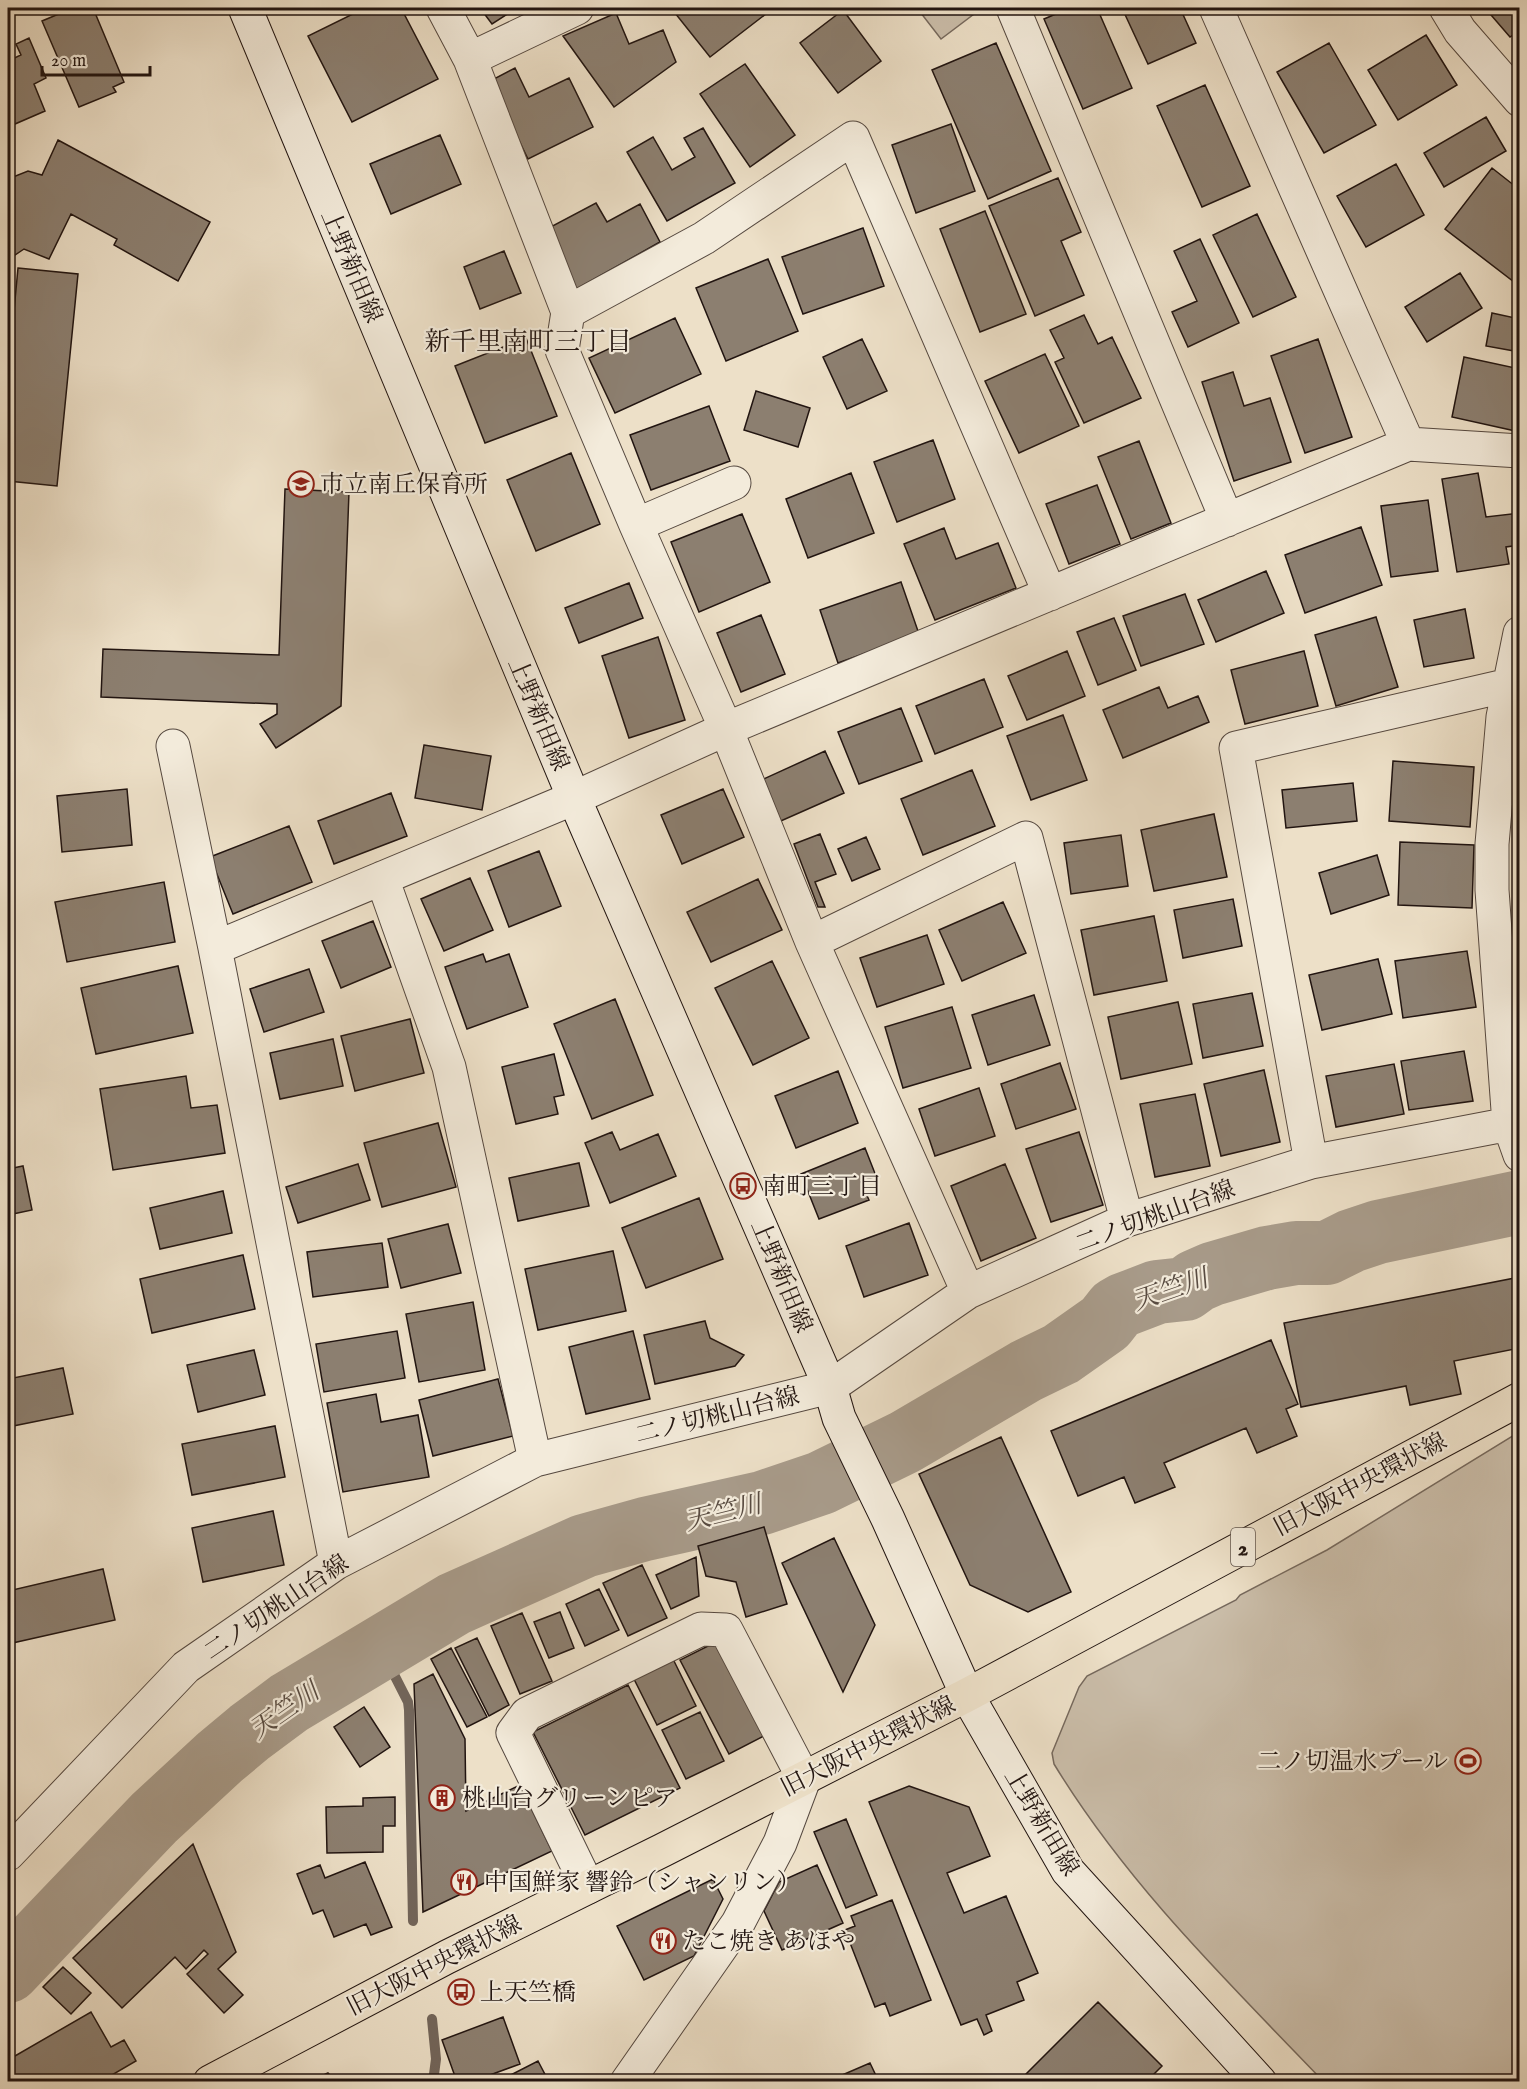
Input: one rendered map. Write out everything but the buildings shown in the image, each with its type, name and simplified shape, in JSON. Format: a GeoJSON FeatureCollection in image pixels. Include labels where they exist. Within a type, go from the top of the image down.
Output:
{"type":"FeatureCollection","features":[{"type":"Feature","properties":{"kind":"main road","name":"旧大阪中央環状線"},"geometry":{"type":"LineString","coordinates":[[210,2082],[447,1957],[967,1695],[1520,1399]]}},
{"type":"Feature","properties":{"kind":"street","name":"上野新田線"},"geometry":{"type":"LineString","coordinates":[[245,8],[574,798],[830,1387],[839,1418],[888,1519],[967,1695],[1068,1870],[1260,2082]]}},
{"type":"Feature","properties":{"kind":"street"},"geometry":{"type":"LineString","coordinates":[[443,8],[470,59],[568,312],[562,350],[726,729],[812,942],[968,1292]]}},
{"type":"Feature","properties":{"kind":"street"},"geometry":{"type":"LineString","coordinates":[[470,59],[577,8]]}},
{"type":"Feature","properties":{"kind":"street"},"geometry":{"type":"LineString","coordinates":[[1013,8],[1227,520]]}},
{"type":"Feature","properties":{"kind":"street"},"geometry":{"type":"LineString","coordinates":[[1216,8],[1408,444]]}},
{"type":"Feature","properties":{"kind":"street"},"geometry":{"type":"LineString","coordinates":[[1446,8],[1460,31],[1520,100]]}},
{"type":"Feature","properties":{"kind":"street"},"geometry":{"type":"LineString","coordinates":[[568,312],[704,238],[853,138],[1050,594]]}},
{"type":"Feature","properties":{"kind":"street"},"geometry":{"type":"LineString","coordinates":[[215,948],[574,798],[726,729],[1408,444],[1520,451]]}},
{"type":"Feature","properties":{"kind":"street"},"geometry":{"type":"LineString","coordinates":[[636,525],[734,483]]}},
{"type":"Feature","properties":{"kind":"street"},"geometry":{"type":"LineString","coordinates":[[1520,633],[1503,717],[1493,832],[1492,890],[1514,1123],[1520,1155]]}},
{"type":"Feature","properties":{"kind":"street"},"geometry":{"type":"LineString","coordinates":[[1311,1162],[1236,748],[1509,685]]}},
{"type":"Feature","properties":{"kind":"street"},"geometry":{"type":"LineString","coordinates":[[173,746],[336,1563]]}},
{"type":"Feature","properties":{"kind":"street"},"geometry":{"type":"LineString","coordinates":[[812,942],[1026,838],[1127,1220]]}},
{"type":"Feature","properties":{"kind":"street"},"geometry":{"type":"LineString","coordinates":[[382,878],[449,1067],[535,1460]]}},
{"type":"Feature","properties":{"kind":"street","name":"二ノ切桃山台線"},"geometry":{"type":"LineString","coordinates":[[8,1854],[186,1667],[336,1563],[535,1460],[830,1387],[968,1292],[1127,1220],[1311,1162],[1514,1123]]}},
{"type":"Feature","properties":{"kind":"street"},"geometry":{"type":"LineString","coordinates":[[588,1887],[513,1733],[527,1714],[701,1629],[726,1630],[804,1779],[780,1843],[738,1923],[627,2082]]}},
{"type":"Feature","properties":{"kind":"shaded area"},"geometry":{"type":"Polygon","coordinates":[[[917,8],[982,8],[941,39],[917,8]]]}},
{"type":"Feature","properties":{"kind":"shaded area"},"geometry":{"type":"Polygon","coordinates":[[[1519,1432],[1519,2081],[1323,2081],[1215,1968],[1146,1891],[1083,1808],[1054,1764],[1052,1753],[1079,1687],[1087,1676],[1236,1600],[1240,1595],[1327,1550],[1519,1432]]]}},
{"type":"Feature","properties":{"kind":"waterway","name":"天竺川"},"geometry":{"type":"LineString","coordinates":[[8,1971],[154,1818],[250,1732],[289,1703],[454,1604],[584,1546],[645,1529],[762,1503],[821,1483],[905,1442],[1026,1371],[1061,1354],[1105,1323],[1116,1309],[1157,1292],[1185,1289],[1212,1274],[1267,1258],[1296,1253],[1327,1253],[1351,1241],[1378,1232],[1520,1202]]}},
{"type":"Feature","properties":{"kind":"waterway"},"geometry":{"type":"LineString","coordinates":[[380,1647],[408,1702],[409,1710],[413,1921]]}},
{"type":"Feature","properties":{"kind":"waterway"},"geometry":{"type":"LineString","coordinates":[[432,2019],[436,2059],[433,2082]]}},
{"type":"Feature","properties":{"kind":"place","name":"市立南丘保育所"},"geometry":{"type":"Point","coordinates":[301,484]}},
{"type":"Feature","properties":{"kind":"place","name":"南町三丁目"},"geometry":{"type":"Point","coordinates":[743,1186]}},
{"type":"Feature","properties":{"kind":"place","name":"二ノ切温水プール"},"geometry":{"type":"Point","coordinates":[1468,1761]}},
{"type":"Feature","properties":{"kind":"place","name":"桃山台グリーンピア"},"geometry":{"type":"Point","coordinates":[442,1798]}},
{"type":"Feature","properties":{"kind":"place","name":"中国鮮家 響鈴（シャンリン）"},"geometry":{"type":"Point","coordinates":[464,1882]}},
{"type":"Feature","properties":{"kind":"place","name":"たこ焼き あほや"},"geometry":{"type":"Point","coordinates":[663,1941]}},
{"type":"Feature","properties":{"kind":"place","name":"上天竺橋"},"geometry":{"type":"Point","coordinates":[461,1992]}},
{"type":"Feature","properties":{"kind":"district","name":"新千里南町三丁目"},"geometry":{"type":"Point","coordinates":[528,341]}}]}
